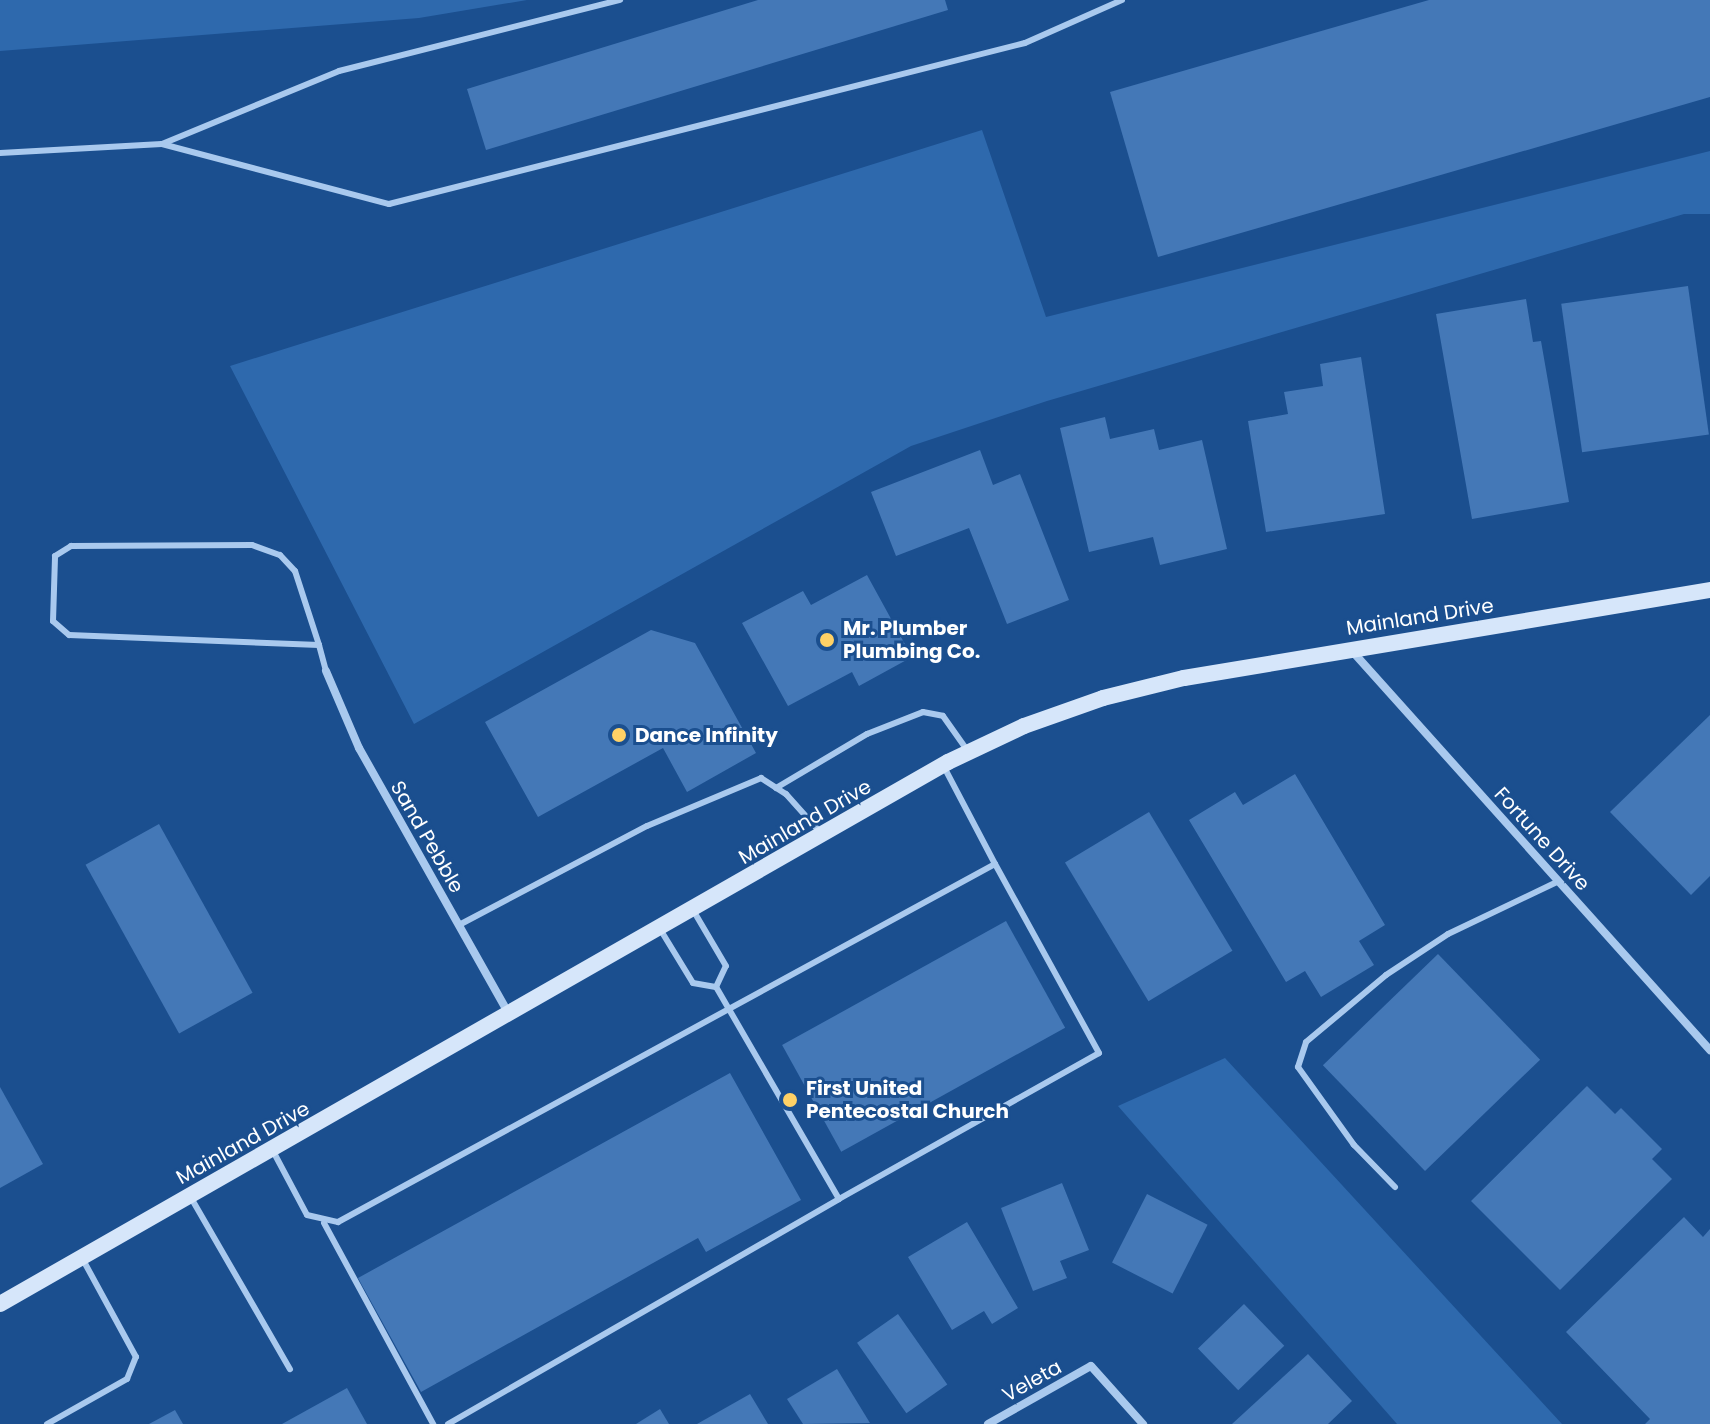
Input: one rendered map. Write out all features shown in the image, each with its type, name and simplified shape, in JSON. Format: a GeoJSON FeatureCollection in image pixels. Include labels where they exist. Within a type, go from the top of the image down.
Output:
{"type":"FeatureCollection","features":[{"type":"Feature","properties":{"kind":"main road","name":"Mainland Drive"},"geometry":{"type":"LineString","coordinates":[[0,1304],[969,752],[1103,698],[1351,649],[1710,590]]}},
{"type":"Feature","properties":{"kind":"street","name":"Fortune Drive"},"geometry":{"type":"LineString","coordinates":[[1351,649],[1710,1050]]}},
{"type":"Feature","properties":{"kind":"street","name":"Sand Pebble"},"geometry":{"type":"LineString","coordinates":[[326,671],[359,748],[509,1015]]}},
{"type":"Feature","properties":{"kind":"street","name":"Veleta"},"geometry":{"type":"LineString","coordinates":[[988,1424],[1091,1366],[1143,1424]]}},
{"type":"Feature","properties":{"kind":"lane"},"geometry":{"type":"LineString","coordinates":[[162,144],[339,71],[620,0]]}},
{"type":"Feature","properties":{"kind":"lane"},"geometry":{"type":"LineString","coordinates":[[0,153],[162,144],[389,204],[1025,43],[1122,0]]}},
{"type":"Feature","properties":{"kind":"lane"},"geometry":{"type":"LineString","coordinates":[[319,645],[69,635],[53,621],[55,556],[71,546],[252,545],[280,555],[295,571],[319,645],[326,671]]}},
{"type":"Feature","properties":{"kind":"lane"},"geometry":{"type":"LineString","coordinates":[[776,788],[867,734],[923,712],[943,716],[969,752]]}},
{"type":"Feature","properties":{"kind":"lane"},"geometry":{"type":"LineString","coordinates":[[448,1424],[1099,1053],[943,765]]}},
{"type":"Feature","properties":{"kind":"lane"},"geometry":{"type":"LineString","coordinates":[[459,925],[647,826],[761,778],[776,788],[822,835]]}},
{"type":"Feature","properties":{"kind":"lane"},"geometry":{"type":"LineString","coordinates":[[273,1150],[307,1215],[324,1223],[338,1222],[995,864]]}},
{"type":"Feature","properties":{"kind":"lane"},"geometry":{"type":"LineString","coordinates":[[1395,1187],[1354,1145],[1298,1067],[1306,1042],[1386,975],[1448,934],[1559,881]]}},
{"type":"Feature","properties":{"kind":"lane"},"geometry":{"type":"LineString","coordinates":[[693,910],[726,966],[716,987]]}},
{"type":"Feature","properties":{"kind":"lane"},"geometry":{"type":"LineString","coordinates":[[660,929],[693,983],[716,987],[731,1007],[839,1199]]}},
{"type":"Feature","properties":{"kind":"lane"},"geometry":{"type":"LineString","coordinates":[[190,1196],[290,1369]]}},
{"type":"Feature","properties":{"kind":"lane"},"geometry":{"type":"LineString","coordinates":[[324,1223],[433,1424]]}},
{"type":"Feature","properties":{"kind":"lane"},"geometry":{"type":"LineString","coordinates":[[47,1424],[127,1379],[136,1357],[82,1258]]}},
{"type":"Feature","properties":{"kind":"shaded area"},"geometry":{"type":"Polygon","coordinates":[[[0,0],[527,0],[419,18],[0,51],[0,0]]]}},
{"type":"Feature","properties":{"kind":"shaded area"},"geometry":{"type":"Polygon","coordinates":[[[982,130],[1046,317],[1710,151],[1710,214],[1684,214],[1047,401],[911,446],[414,724],[230,366],[982,130]]]}},
{"type":"Feature","properties":{"kind":"shaded area"},"geometry":{"type":"Polygon","coordinates":[[[1225,1058],[1562,1424],[1397,1424],[1118,1106],[1225,1058]]]}},
{"type":"Feature","properties":{"kind":"building"},"geometry":{"type":"Polygon","coordinates":[[[758,0],[945,0],[948,10],[486,150],[467,89],[758,0]]]}},
{"type":"Feature","properties":{"kind":"building"},"geometry":{"type":"Polygon","coordinates":[[[1429,0],[1710,0],[1710,97],[1158,257],[1110,92],[1429,0]]]}},
{"type":"Feature","properties":{"kind":"building"},"geometry":{"type":"Polygon","coordinates":[[[1688,286],[1709,435],[1582,452],[1561,304],[1688,286]]]}},
{"type":"Feature","properties":{"kind":"building"},"geometry":{"type":"Polygon","coordinates":[[[1526,299],[1533,342],[1541,341],[1569,502],[1472,519],[1436,314],[1526,299]]]}},
{"type":"Feature","properties":{"kind":"building"},"geometry":{"type":"Polygon","coordinates":[[[1361,357],[1385,514],[1266,532],[1248,421],[1288,414],[1284,392],[1323,386],[1320,364],[1361,357]]]}},
{"type":"Feature","properties":{"kind":"building"},"geometry":{"type":"Polygon","coordinates":[[[1105,417],[1110,439],[1154,429],[1159,450],[1202,440],[1227,549],[1160,565],[1153,537],[1089,552],[1060,428],[1105,417]]]}},
{"type":"Feature","properties":{"kind":"building"},"geometry":{"type":"Polygon","coordinates":[[[980,450],[993,485],[1020,474],[1069,600],[1007,624],[969,528],[896,556],[871,492],[980,450]]]}},
{"type":"Feature","properties":{"kind":"building","name":"Mr. Plumber Plumbing Co."},"geometry":{"type":"Polygon","coordinates":[[[867,575],[912,657],[859,686],[852,672],[788,706],[742,623],[803,591],[811,605],[867,575]]]}},
{"type":"Feature","properties":{"kind":"building","name":"Dance Infinity"},"geometry":{"type":"Polygon","coordinates":[[[651,630],[695,643],[756,753],[687,792],[663,748],[538,817],[485,722],[651,630]]]}},
{"type":"Feature","properties":{"kind":"building"},"geometry":{"type":"Polygon","coordinates":[[[1710,715],[1710,876],[1691,895],[1610,812],[1710,715]]]}},
{"type":"Feature","properties":{"kind":"building"},"geometry":{"type":"Polygon","coordinates":[[[1295,774],[1385,925],[1359,941],[1374,965],[1321,997],[1305,971],[1286,982],[1189,820],[1235,792],[1243,805],[1295,774]]]}},
{"type":"Feature","properties":{"kind":"building"},"geometry":{"type":"Polygon","coordinates":[[[1149,812],[1232,951],[1148,1001],[1065,862],[1149,812]]]}},
{"type":"Feature","properties":{"kind":"building"},"geometry":{"type":"Polygon","coordinates":[[[159,824],[253,993],[179,1034],[86,865],[159,824]]]}},
{"type":"Feature","properties":{"kind":"building"},"geometry":{"type":"Polygon","coordinates":[[[1006,921],[1065,1028],[841,1152],[782,1045],[1006,921]]]}},
{"type":"Feature","properties":{"kind":"building"},"geometry":{"type":"Polygon","coordinates":[[[1438,954],[1540,1060],[1425,1171],[1323,1065],[1438,954]]]}},
{"type":"Feature","properties":{"kind":"building"},"geometry":{"type":"Polygon","coordinates":[[[730,1073],[801,1200],[706,1252],[698,1238],[421,1392],[358,1278],[730,1073]]]}},
{"type":"Feature","properties":{"kind":"building"},"geometry":{"type":"Polygon","coordinates":[[[1587,1086],[1615,1114],[1621,1108],[1662,1149],[1652,1159],[1672,1179],[1560,1290],[1471,1201],[1587,1086]]]}},
{"type":"Feature","properties":{"kind":"building"},"geometry":{"type":"Polygon","coordinates":[[[0,1087],[43,1164],[0,1188],[0,1087]]]}},
{"type":"Feature","properties":{"kind":"building"},"geometry":{"type":"Polygon","coordinates":[[[1062,1183],[1089,1250],[1060,1261],[1067,1278],[1033,1291],[1001,1208],[1062,1183]]]}},
{"type":"Feature","properties":{"kind":"building"},"geometry":{"type":"Polygon","coordinates":[[[1147,1194],[1208,1225],[1173,1293],[1112,1263],[1147,1194]]]}},
{"type":"Feature","properties":{"kind":"building"},"geometry":{"type":"Polygon","coordinates":[[[1684,1217],[1703,1237],[1710,1229],[1710,1424],[1645,1424],[1650,1419],[1566,1332],[1684,1217]]]}},
{"type":"Feature","properties":{"kind":"building"},"geometry":{"type":"Polygon","coordinates":[[[967,1222],[1018,1308],[992,1324],[984,1311],[952,1330],[908,1257],[967,1222]]]}},
{"type":"Feature","properties":{"kind":"building"},"geometry":{"type":"Polygon","coordinates":[[[1244,1304],[1284,1346],[1238,1390],[1198,1348],[1244,1304]]]}},
{"type":"Feature","properties":{"kind":"building"},"geometry":{"type":"Polygon","coordinates":[[[898,1314],[947,1384],[906,1413],[857,1343],[898,1314]]]}},
{"type":"Feature","properties":{"kind":"building"},"geometry":{"type":"Polygon","coordinates":[[[1308,1354],[1352,1401],[1328,1424],[1232,1424],[1308,1354]]]}},
{"type":"Feature","properties":{"kind":"building"},"geometry":{"type":"Polygon","coordinates":[[[837,1369],[870,1423],[803,1424],[787,1399],[837,1369]]]}},
{"type":"Feature","properties":{"kind":"building"},"geometry":{"type":"Polygon","coordinates":[[[347,1388],[367,1424],[282,1424],[347,1388]]]}},
{"type":"Feature","properties":{"kind":"building"},"geometry":{"type":"Polygon","coordinates":[[[750,1394],[768,1424],[697,1424],[750,1394]]]}},
{"type":"Feature","properties":{"kind":"building"},"geometry":{"type":"Polygon","coordinates":[[[660,1409],[669,1424],[636,1424],[660,1409]]]}},
{"type":"Feature","properties":{"kind":"building"},"geometry":{"type":"Polygon","coordinates":[[[175,1410],[183,1424],[149,1424],[175,1410]]]}},
{"type":"Feature","properties":{"kind":"place","name":"Mr. Plumber Plumbing Co."},"geometry":{"type":"Point","coordinates":[827,640]}},
{"type":"Feature","properties":{"kind":"place","name":"Dance Infinity"},"geometry":{"type":"Point","coordinates":[619,735]}},
{"type":"Feature","properties":{"kind":"place","name":"First United Pentecostal Church"},"geometry":{"type":"Point","coordinates":[790,1100]}}]}
